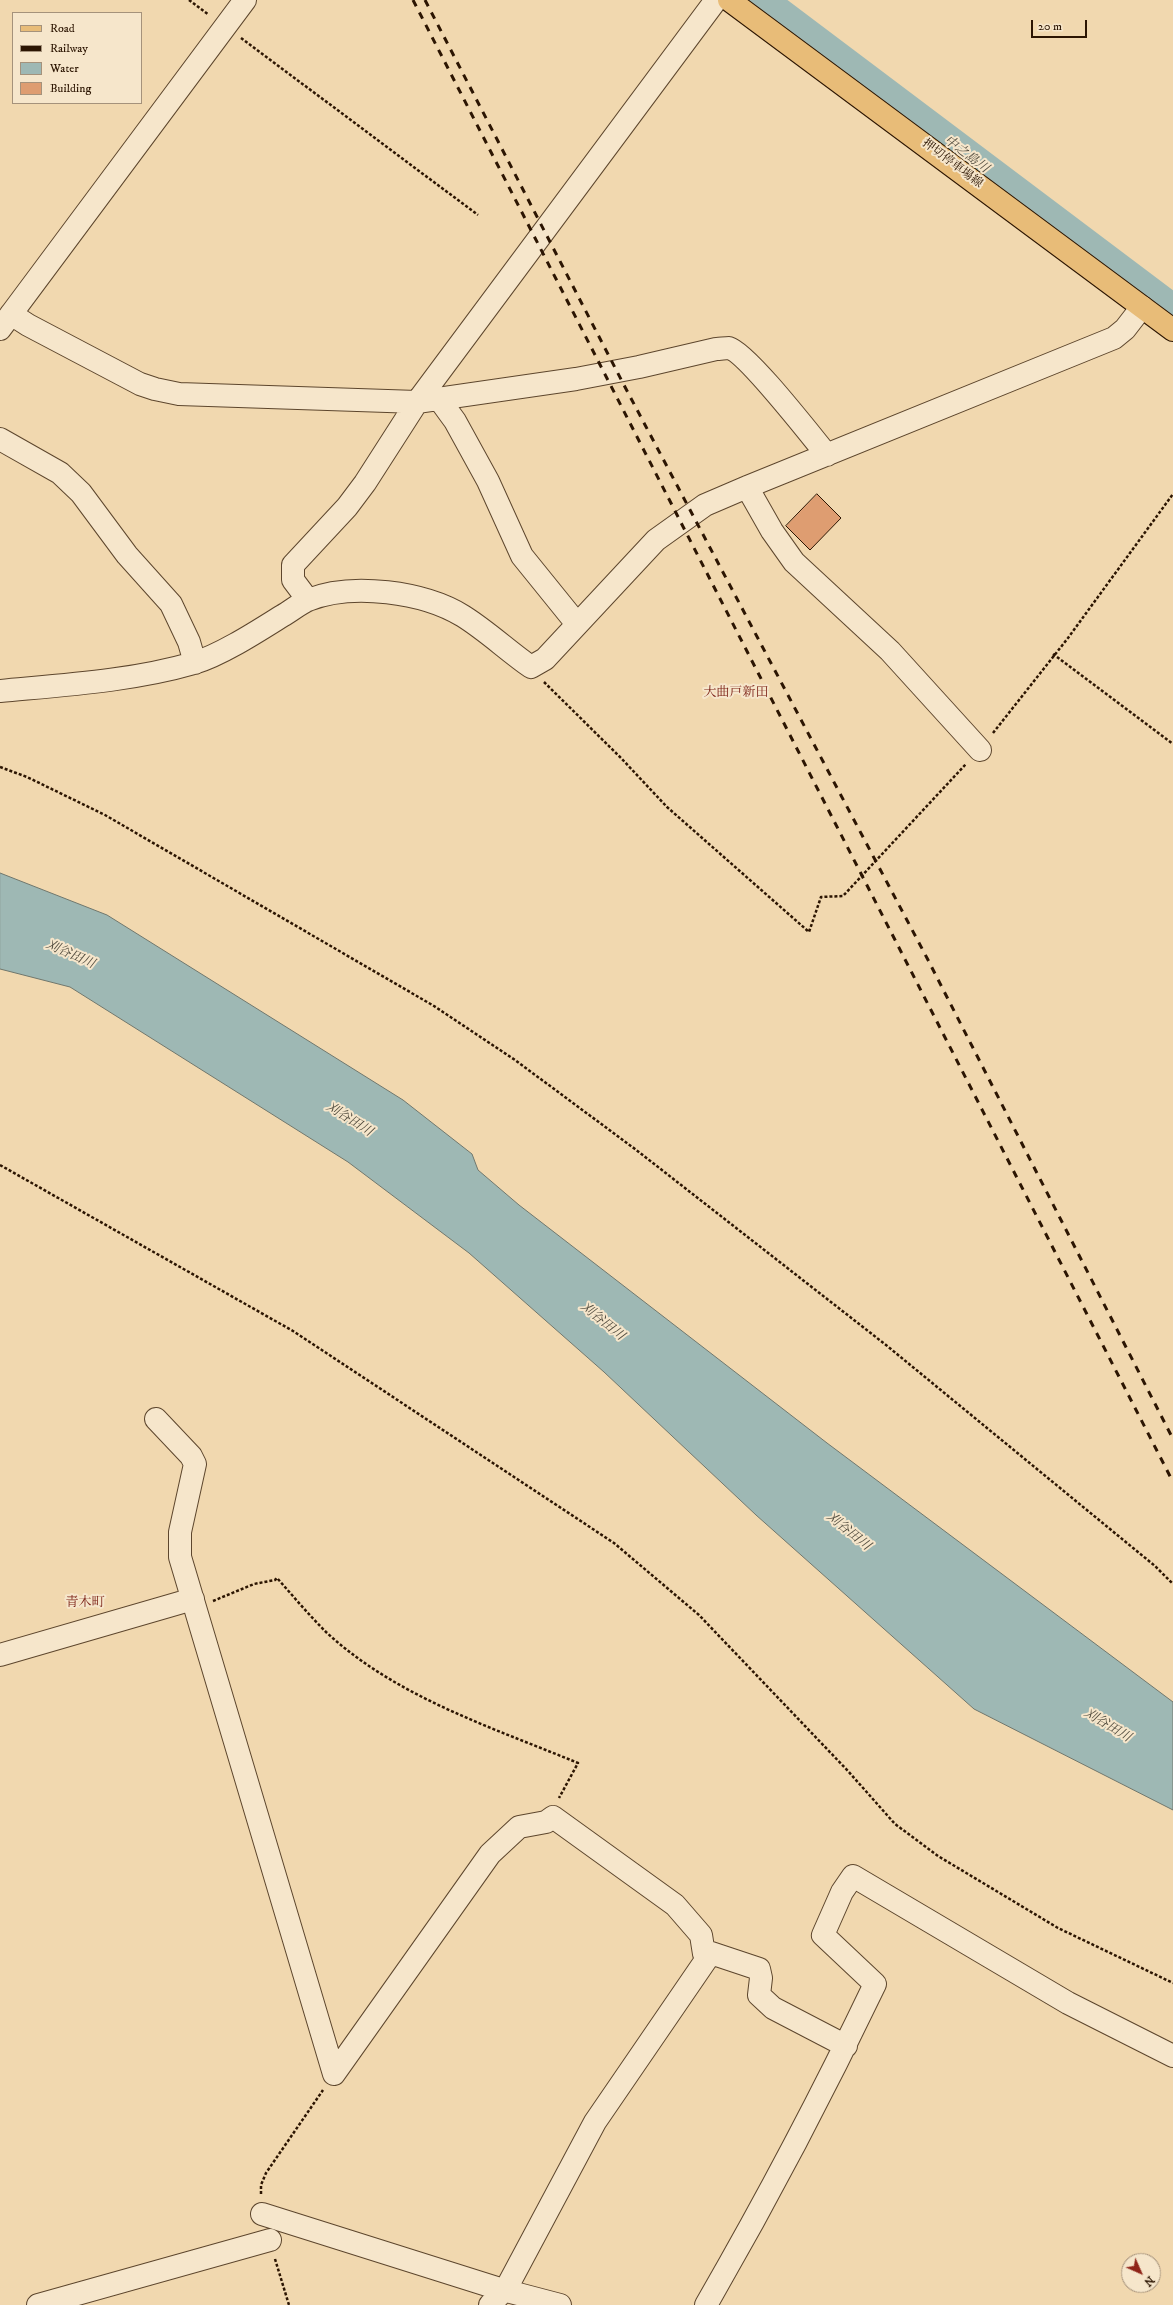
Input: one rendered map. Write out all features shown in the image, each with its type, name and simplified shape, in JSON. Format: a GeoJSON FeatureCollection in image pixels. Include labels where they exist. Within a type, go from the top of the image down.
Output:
{"type":"FeatureCollection","features":[{"type":"Feature","properties":{"kind":"main road","name":"押切停車場線"},"geometry":{"type":"LineString","coordinates":[[729,0],[1173,330]]}},
{"type":"Feature","properties":{"kind":"street"},"geometry":{"type":"LineString","coordinates":[[245,0],[6,322],[56,340],[155,389],[179,394],[417,402],[576,379],[639,367],[716,349],[729,348],[739,355],[781,397],[827,455]]}},
{"type":"Feature","properties":{"kind":"street"},"geometry":{"type":"LineString","coordinates":[[308,600],[294,580],[293,565],[347,507],[366,483],[417,402],[716,0]]}},
{"type":"Feature","properties":{"kind":"street"},"geometry":{"type":"LineString","coordinates":[[0,691],[130,676],[196,663],[247,638],[308,600],[340,593],[371,591],[406,595],[441,604],[464,617],[531,667],[545,659],[656,540],[705,506],[747,487],[1114,338],[1125,329],[1142,307]]}},
{"type":"Feature","properties":{"kind":"street"},"geometry":{"type":"LineString","coordinates":[[439,399],[454,421],[488,481],[522,556],[577,624]]}},
{"type":"Feature","properties":{"kind":"street"},"geometry":{"type":"LineString","coordinates":[[0,439],[60,473],[80,493],[127,555],[171,604],[189,642],[196,663]]}},
{"type":"Feature","properties":{"kind":"street"},"geometry":{"type":"LineString","coordinates":[[747,487],[772,531],[794,562],[890,651],[980,750]]}},
{"type":"Feature","properties":{"kind":"street"},"geometry":{"type":"LineString","coordinates":[[156,1420],[191,1456],[195,1464],[180,1532],[180,1557],[334,2074]]}},
{"type":"Feature","properties":{"kind":"street"},"geometry":{"type":"LineString","coordinates":[[0,1656],[193,1600]]}},
{"type":"Feature","properties":{"kind":"street"},"geometry":{"type":"LineString","coordinates":[[334,2074],[490,1854],[519,1827],[543,1822],[553,1817],[675,1904],[701,1935],[708,1957],[595,2122],[497,2298]]}},
{"type":"Feature","properties":{"kind":"street"},"geometry":{"type":"LineString","coordinates":[[706,2305],[738,2250],[846,2046],[875,1984],[823,1935],[842,1892],[853,1876],[1068,2003],[1173,2056]]}},
{"type":"Feature","properties":{"kind":"street"},"geometry":{"type":"LineString","coordinates":[[705,1951],[759,1968],[761,1978],[759,1995],[774,2008],[846,2046]]}},
{"type":"Feature","properties":{"kind":"street"},"geometry":{"type":"LineString","coordinates":[[262,2214],[497,2298],[560,2305]]}},
{"type":"Feature","properties":{"kind":"street"},"geometry":{"type":"LineString","coordinates":[[38,2305],[270,2240]]}},
{"type":"Feature","properties":{"kind":"path"},"geometry":{"type":"LineString","coordinates":[[189,0],[478,215]]}},
{"type":"Feature","properties":{"kind":"path"},"geometry":{"type":"LineString","coordinates":[[531,667],[621,758],[666,807],[810,932],[821,897],[844,896],[980,750],[1053,654],[1068,638],[1173,494]]}},
{"type":"Feature","properties":{"kind":"path"},"geometry":{"type":"LineString","coordinates":[[1053,654],[1173,744]]}},
{"type":"Feature","properties":{"kind":"path"},"geometry":{"type":"LineString","coordinates":[[0,767],[27,777],[105,815],[434,1006],[515,1060],[635,1149],[886,1345],[1148,1561],[1173,1584]]}},
{"type":"Feature","properties":{"kind":"path"},"geometry":{"type":"LineString","coordinates":[[0,1165],[293,1331],[614,1543],[699,1615],[848,1771],[895,1824],[938,1856],[1058,1928],[1173,1983]]}},
{"type":"Feature","properties":{"kind":"path"},"geometry":{"type":"LineString","coordinates":[[193,1600],[207,1604],[254,1584],[275,1580],[277,1578],[326,1632],[360,1659],[422,1698],[578,1763],[543,1822]]}},
{"type":"Feature","properties":{"kind":"path"},"geometry":{"type":"LineString","coordinates":[[262,2214],[262,2185],[266,2173],[334,2074]]}},
{"type":"Feature","properties":{"kind":"path"},"geometry":{"type":"LineString","coordinates":[[270,2240],[288,2305]]}},
{"type":"Feature","properties":{"kind":"water","name":"刈谷田川"},"geometry":{"type":"Polygon","coordinates":[[[0,873],[107,915],[403,1100],[472,1154],[478,1170],[519,1205],[827,1443],[1173,1702],[1173,1810],[974,1709],[756,1515],[604,1372],[469,1253],[348,1162],[70,987],[0,969],[0,873]]]}},
{"type":"Feature","properties":{"kind":"building"},"geometry":{"type":"Polygon","coordinates":[[[817,494],[841,518],[810,550],[786,526],[817,494]]]}},
{"type":"Feature","properties":{"kind":"waterway","name":"中之島川"},"geometry":{"type":"LineString","coordinates":[[760,0],[1173,311]]}},
{"type":"Feature","properties":{"kind":"railway"},"geometry":{"type":"LineString","coordinates":[[413,0],[1173,1482]]}},
{"type":"Feature","properties":{"kind":"railway"},"geometry":{"type":"LineString","coordinates":[[425,0],[625,387],[927,958],[1173,1439]]}},
{"type":"Feature","properties":{"kind":"district","name":"大曲戸新田"},"geometry":{"type":"Point","coordinates":[736,693]}},
{"type":"Feature","properties":{"kind":"district","name":"青木町"},"geometry":{"type":"Point","coordinates":[85,1603]}}]}
